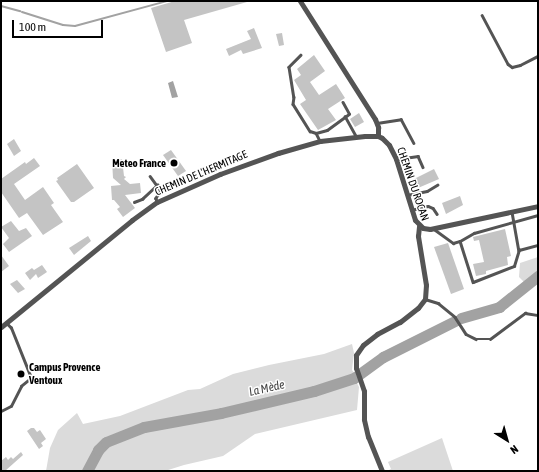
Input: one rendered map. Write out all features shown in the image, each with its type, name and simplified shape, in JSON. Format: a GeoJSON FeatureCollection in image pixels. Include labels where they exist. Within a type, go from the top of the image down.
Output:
{"type":"FeatureCollection","features":[{"type":"Feature","properties":{"kind":"street"},"geometry":{"type":"LineString","coordinates":[[300,1],[377,123],[378,136]]}},
{"type":"Feature","properties":{"kind":"street","name":"CHEMIN DE L'HERMITAGE"},"geometry":{"type":"LineString","coordinates":[[1,326],[132,220],[157,202],[220,174],[278,153],[320,141],[356,136],[378,136]]}},
{"type":"Feature","properties":{"kind":"street","name":"CHEMIN DU ROCAN"},"geometry":{"type":"LineString","coordinates":[[378,136],[389,145],[396,159],[411,210],[419,226],[418,236],[426,285],[425,299]]}},
{"type":"Feature","properties":{"kind":"street"},"geometry":{"type":"LineString","coordinates":[[419,226],[426,229],[433,228],[538,206]]}},
{"type":"Feature","properties":{"kind":"street"},"geometry":{"type":"LineString","coordinates":[[382,471],[368,437],[364,419],[362,384],[356,368],[356,355],[363,345],[377,334],[400,322],[418,308],[425,299]]}},
{"type":"Feature","properties":{"kind":"lane"},"geometry":{"type":"LineString","coordinates":[[482,15],[508,64],[512,67],[520,65],[538,56]]}},
{"type":"Feature","properties":{"kind":"lane"},"geometry":{"type":"LineString","coordinates":[[301,55],[289,67],[294,97],[293,104],[310,131],[316,133],[327,130],[349,114],[343,103]]}},
{"type":"Feature","properties":{"kind":"lane"},"geometry":{"type":"LineString","coordinates":[[345,116],[356,136]]}},
{"type":"Feature","properties":{"kind":"lane"},"geometry":{"type":"LineString","coordinates":[[377,123],[401,119],[414,143]]}},
{"type":"Feature","properties":{"kind":"lane"},"geometry":{"type":"LineString","coordinates":[[316,133],[320,141]]}},
{"type":"Feature","properties":{"kind":"lane"},"geometry":{"type":"LineString","coordinates":[[396,159],[418,156],[423,167]]}},
{"type":"Feature","properties":{"kind":"lane"},"geometry":{"type":"LineString","coordinates":[[150,176],[161,191],[156,198],[157,202]]}},
{"type":"Feature","properties":{"kind":"lane"},"geometry":{"type":"LineString","coordinates":[[406,195],[427,191],[437,184]]}},
{"type":"Feature","properties":{"kind":"lane"},"geometry":{"type":"LineString","coordinates":[[134,202],[142,199],[157,185]]}},
{"type":"Feature","properties":{"kind":"lane"},"geometry":{"type":"LineString","coordinates":[[411,210],[428,206],[433,208],[437,214]]}},
{"type":"Feature","properties":{"kind":"lane"},"geometry":{"type":"LineString","coordinates":[[460,241],[473,282],[514,266],[519,250],[512,212]]}},
{"type":"Feature","properties":{"kind":"lane"},"geometry":{"type":"LineString","coordinates":[[433,228],[453,243],[460,241],[474,233],[514,223],[538,215]]}},
{"type":"Feature","properties":{"kind":"lane"},"geometry":{"type":"LineString","coordinates":[[519,250],[538,245]]}},
{"type":"Feature","properties":{"kind":"lane"},"geometry":{"type":"LineString","coordinates":[[425,299],[438,303],[455,317],[466,334],[476,339],[490,339],[525,313],[538,315]]}},
{"type":"Feature","properties":{"kind":"lane"},"geometry":{"type":"LineString","coordinates":[[1,411],[11,406],[21,386],[31,378],[11,328],[6,323]]}},
{"type":"Feature","properties":{"kind":"shaded area"},"geometry":{"type":"Polygon","coordinates":[[[173,81],[178,97],[172,98],[168,83],[173,81]]]}},
{"type":"Feature","properties":{"kind":"shaded area"},"geometry":{"type":"Polygon","coordinates":[[[538,257],[538,276],[526,284],[519,277],[520,263],[538,257]]]}},
{"type":"Feature","properties":{"kind":"shaded area"},"geometry":{"type":"Polygon","coordinates":[[[352,344],[354,353],[352,370],[355,374],[351,377],[310,390],[218,411],[142,425],[104,440],[95,450],[84,471],[46,471],[50,448],[58,430],[77,413],[83,424],[120,416],[188,390],[200,389],[233,374],[324,354],[352,344]]]}},
{"type":"Feature","properties":{"kind":"shaded area"},"geometry":{"type":"Polygon","coordinates":[[[356,381],[359,387],[357,410],[255,434],[223,456],[165,471],[89,471],[107,444],[144,429],[224,416],[316,393],[356,381]]]}},
{"type":"Feature","properties":{"kind":"shaded area"},"geometry":{"type":"Polygon","coordinates":[[[442,438],[453,471],[387,471],[391,469],[388,462],[442,438]]]}},
{"type":"Feature","properties":{"kind":"building"},"geometry":{"type":"Polygon","coordinates":[[[175,1],[247,2],[184,20],[192,43],[166,52],[151,8],[175,1]]]}},
{"type":"Feature","properties":{"kind":"building"},"geometry":{"type":"Polygon","coordinates":[[[254,28],[262,48],[243,54],[241,50],[229,56],[226,49],[251,39],[247,31],[254,28]]]}},
{"type":"Feature","properties":{"kind":"building"},"geometry":{"type":"Polygon","coordinates":[[[282,33],[284,45],[279,46],[276,34],[282,33]]]}},
{"type":"Feature","properties":{"kind":"building"},"geometry":{"type":"Polygon","coordinates":[[[314,55],[325,71],[310,82],[319,95],[336,84],[345,98],[328,109],[336,120],[318,130],[300,104],[306,100],[294,80],[301,75],[297,69],[314,55]]]}},
{"type":"Feature","properties":{"kind":"building"},"geometry":{"type":"Polygon","coordinates":[[[359,113],[364,122],[355,127],[350,119],[359,113]]]}},
{"type":"Feature","properties":{"kind":"building"},"geometry":{"type":"Polygon","coordinates":[[[14,139],[21,151],[14,156],[7,144],[14,139]]]}},
{"type":"Feature","properties":{"kind":"building","name":"Meteo France"},"geometry":{"type":"Polygon","coordinates":[[[171,150],[186,171],[178,176],[163,155],[171,150]]]}},
{"type":"Feature","properties":{"kind":"building"},"geometry":{"type":"Polygon","coordinates":[[[34,158],[40,166],[14,184],[25,200],[43,187],[54,203],[51,205],[63,222],[43,235],[27,213],[19,218],[1,192],[1,179],[25,162],[26,164],[34,158]]]}},
{"type":"Feature","properties":{"kind":"building"},"geometry":{"type":"Polygon","coordinates":[[[122,159],[124,176],[126,177],[124,179],[130,184],[140,183],[141,193],[125,195],[135,208],[123,217],[117,209],[120,207],[114,200],[112,200],[111,186],[121,185],[113,178],[112,160],[122,159]]]}},
{"type":"Feature","properties":{"kind":"building"},"geometry":{"type":"Polygon","coordinates":[[[77,164],[94,188],[74,202],[71,202],[56,181],[58,180],[57,178],[77,164]]]}},
{"type":"Feature","properties":{"kind":"building"},"geometry":{"type":"Polygon","coordinates":[[[434,169],[439,179],[418,188],[414,179],[434,169]]]}},
{"type":"Feature","properties":{"kind":"building"},"geometry":{"type":"Polygon","coordinates":[[[460,196],[463,205],[446,214],[442,203],[460,196]]]}},
{"type":"Feature","properties":{"kind":"building"},"geometry":{"type":"Polygon","coordinates":[[[11,221],[19,231],[26,228],[32,236],[9,252],[3,244],[9,238],[1,227],[11,221]]]}},
{"type":"Feature","properties":{"kind":"building"},"geometry":{"type":"Polygon","coordinates":[[[505,229],[511,256],[507,257],[508,265],[486,271],[486,274],[476,276],[473,264],[484,262],[479,240],[474,241],[473,237],[505,229]]]}},
{"type":"Feature","properties":{"kind":"building"},"geometry":{"type":"Polygon","coordinates":[[[88,236],[91,241],[74,255],[69,248],[88,236]]]}},
{"type":"Feature","properties":{"kind":"building"},"geometry":{"type":"Polygon","coordinates":[[[448,243],[464,289],[451,294],[434,247],[448,243]]]}},
{"type":"Feature","properties":{"kind":"building"},"geometry":{"type":"Polygon","coordinates":[[[1,255],[9,266],[1,272],[1,255]]]}},
{"type":"Feature","properties":{"kind":"building"},"geometry":{"type":"Polygon","coordinates":[[[42,265],[47,272],[38,278],[36,274],[30,280],[25,273],[32,268],[34,270],[42,265]]]}},
{"type":"Feature","properties":{"kind":"building"},"geometry":{"type":"Polygon","coordinates":[[[17,280],[25,289],[18,293],[10,284],[17,280]]]}},
{"type":"Feature","properties":{"kind":"building"},"geometry":{"type":"Polygon","coordinates":[[[34,428],[37,432],[40,430],[46,439],[41,443],[43,446],[39,449],[27,431],[34,428]]]}},
{"type":"Feature","properties":{"kind":"building"},"geometry":{"type":"Polygon","coordinates":[[[21,452],[23,455],[5,471],[1,471],[1,461],[6,457],[8,460],[11,457],[13,459],[21,452]]]}},
{"type":"Feature","properties":{"kind":"waterway"},"geometry":{"type":"LineString","coordinates":[[22,12],[63,25],[75,26],[167,1]]}},
{"type":"Feature","properties":{"kind":"waterway"},"geometry":{"type":"LineString","coordinates":[[1,6],[20,11]]}},
{"type":"Feature","properties":{"kind":"waterway","name":"La Mède"},"geometry":{"type":"LineString","coordinates":[[461,318],[499,307],[538,276]]}},
{"type":"Feature","properties":{"kind":"waterway","name":"La Mède"},"geometry":{"type":"LineString","coordinates":[[87,471],[98,450],[106,442],[144,427],[221,413],[314,391],[354,378],[383,357],[455,321]]}},
{"type":"Feature","properties":{"kind":"place","name":"Meteo France"},"geometry":{"type":"Point","coordinates":[174,163]}},
{"type":"Feature","properties":{"kind":"place","name":"Campus Provence Ventoux"},"geometry":{"type":"Point","coordinates":[21,374]}}]}
